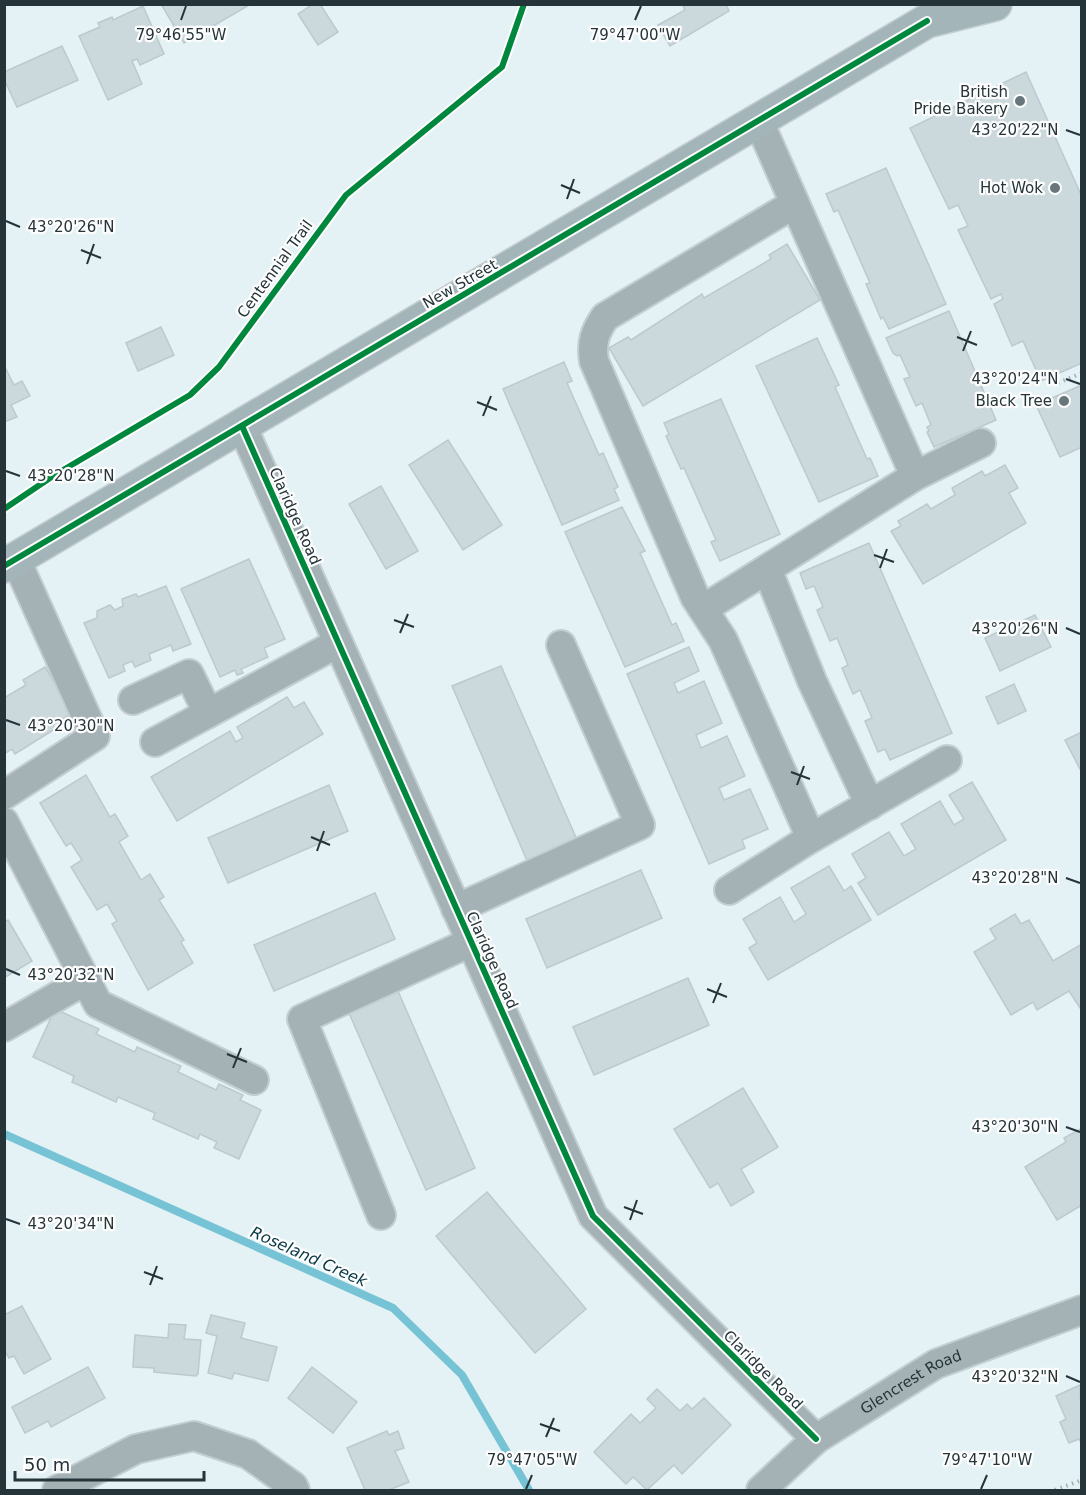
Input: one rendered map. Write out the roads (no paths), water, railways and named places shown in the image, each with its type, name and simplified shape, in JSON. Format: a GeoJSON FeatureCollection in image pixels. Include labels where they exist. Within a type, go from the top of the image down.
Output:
{"type":"FeatureCollection","features":[{"type":"Feature","properties":{"kind":"main road","name":"New Street"},"geometry":{"type":"LineString","coordinates":[[10,563],[759,122],[934,13],[994,4]]}},
{"type":"Feature","properties":{"kind":"street"},"geometry":{"type":"LineString","coordinates":[[759,122],[915,476]]}},
{"type":"Feature","properties":{"kind":"street"},"geometry":{"type":"LineString","coordinates":[[794,204],[606,317],[596,331],[591,346],[598,372],[695,597],[723,639],[811,838]]}},
{"type":"Feature","properties":{"kind":"street","name":"Claridge Road"},"geometry":{"type":"LineString","coordinates":[[242,426],[593,1216],[816,1439]]}},
{"type":"Feature","properties":{"kind":"street"},"geometry":{"type":"LineString","coordinates":[[703,609],[915,476],[981,443]]}},
{"type":"Feature","properties":{"kind":"street"},"geometry":{"type":"LineString","coordinates":[[4,795],[95,736],[10,563]]}},
{"type":"Feature","properties":{"kind":"street"},"geometry":{"type":"LineString","coordinates":[[767,569],[812,681],[870,805]]}},
{"type":"Feature","properties":{"kind":"street"},"geometry":{"type":"LineString","coordinates":[[155,742],[338,642]]}},
{"type":"Feature","properties":{"kind":"street"},"geometry":{"type":"LineString","coordinates":[[456,909],[640,825],[561,645]]}},
{"type":"Feature","properties":{"kind":"street"},"geometry":{"type":"LineString","coordinates":[[133,700],[189,674],[208,713]]}},
{"type":"Feature","properties":{"kind":"street"},"geometry":{"type":"LineString","coordinates":[[729,890],[811,838],[947,760]]}},
{"type":"Feature","properties":{"kind":"street"},"geometry":{"type":"LineString","coordinates":[[4,822],[98,1004],[254,1080]]}},
{"type":"Feature","properties":{"kind":"street"},"geometry":{"type":"LineString","coordinates":[[381,1215],[302,1018],[471,942]]}},
{"type":"Feature","properties":{"kind":"street"},"geometry":{"type":"LineString","coordinates":[[4,1027],[86,980]]}},
{"type":"Feature","properties":{"kind":"street","name":"Glencrest Road"},"geometry":{"type":"LineString","coordinates":[[761,1491],[816,1439],[936,1364],[1082,1310]]}},
{"type":"Feature","properties":{"kind":"street"},"geometry":{"type":"LineString","coordinates":[[57,1491],[136,1449],[194,1436],[248,1454],[293,1486],[295,1491]]}},
{"type":"Feature","properties":{"kind":"waterway","name":"Roseland Creek"},"geometry":{"type":"LineString","coordinates":[[4,1134],[393,1308],[462,1375],[529,1490]]}},
{"type":"Feature","properties":{"kind":"place","name":"British Pride Bakery"},"geometry":{"type":"Point","coordinates":[1020,101]}},
{"type":"Feature","properties":{"kind":"place","name":"Hot Wok"},"geometry":{"type":"Point","coordinates":[1055,188]}},
{"type":"Feature","properties":{"kind":"place","name":"Black Tree"},"geometry":{"type":"Point","coordinates":[1064,401]}}]}
